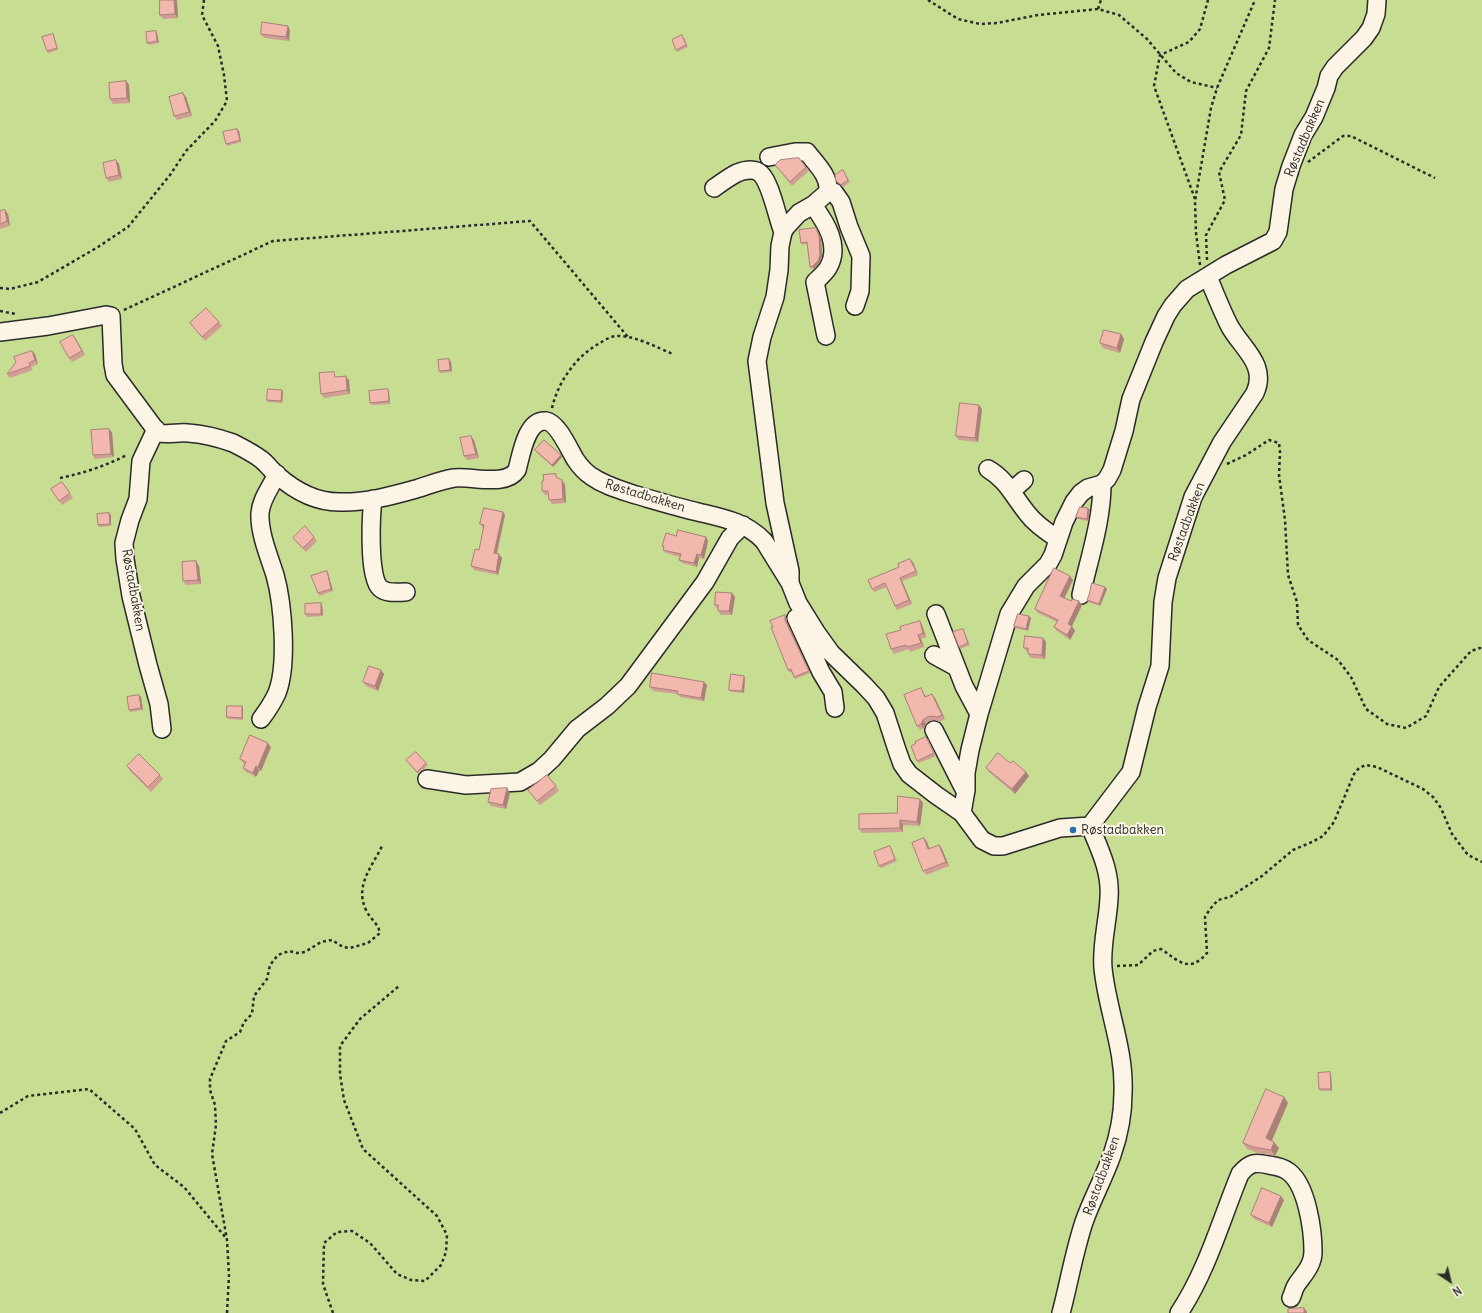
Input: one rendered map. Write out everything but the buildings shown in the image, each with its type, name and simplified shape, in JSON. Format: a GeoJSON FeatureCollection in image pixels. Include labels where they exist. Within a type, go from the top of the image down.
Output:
{"type":"FeatureCollection","features":[{"type":"Feature","properties":{"kind":"street","name":"Røstadbakken"},"geometry":{"type":"LineString","coordinates":[[1102,484],[1112,470],[1124,430],[1131,399],[1154,342],[1166,316],[1173,305],[1183,292],[1226,265],[1273,241],[1276,237],[1284,189],[1291,166],[1304,135],[1322,100],[1329,76],[1335,67],[1364,38],[1371,28],[1376,14],[1377,0]]}},
{"type":"Feature","properties":{"kind":"street"},"geometry":{"type":"LineString","coordinates":[[769,157],[795,152],[807,152],[829,184],[828,192],[834,192],[842,202],[849,227],[861,256],[860,291],[855,306]]}},
{"type":"Feature","properties":{"kind":"street"},"geometry":{"type":"LineString","coordinates":[[714,188],[737,173],[747,170],[756,171],[761,174],[766,181],[778,219],[784,232]]}},
{"type":"Feature","properties":{"kind":"street","name":"Røstadbakken"},"geometry":{"type":"LineString","coordinates":[[828,192],[813,205],[799,213],[786,227],[780,246],[779,270],[775,298],[758,353],[757,369],[775,503],[791,578],[779,579],[779,587],[800,625],[821,672],[833,692],[834,708]]}},
{"type":"Feature","properties":{"kind":"street"},"geometry":{"type":"LineString","coordinates":[[813,205],[830,233],[833,250],[828,268],[815,282],[826,336]]}},
{"type":"Feature","properties":{"kind":"street","name":"Røstadbakken"},"geometry":{"type":"LineString","coordinates":[[550,423],[558,429],[583,469],[598,481],[655,501],[722,517],[743,525],[764,541],[786,578],[806,617],[831,653],[876,698],[885,713],[902,764],[909,774],[962,813],[982,840],[994,846],[1003,846],[1060,828],[1090,826],[1131,772],[1147,707],[1160,666],[1167,578],[1194,497],[1222,442],[1255,393],[1258,386],[1259,373],[1257,365],[1230,326],[1208,277]]}},
{"type":"Feature","properties":{"kind":"street"},"geometry":{"type":"LineString","coordinates":[[0,332],[48,326],[106,315],[111,316],[113,364],[115,375],[158,433],[188,433],[208,436],[230,443],[257,456],[276,474],[303,493],[317,498],[338,502],[372,499],[417,489],[442,480],[471,478],[498,480],[507,478],[514,475],[517,470],[528,432],[536,424],[544,421],[550,423]]}},
{"type":"Feature","properties":{"kind":"street","name":"Røstadbakken"},"geometry":{"type":"LineString","coordinates":[[156,429],[141,461],[138,499],[130,520],[124,543],[136,620],[159,704],[162,729]]}},
{"type":"Feature","properties":{"kind":"street"},"geometry":{"type":"LineString","coordinates":[[988,469],[1005,482],[1037,524],[1058,539]]}},
{"type":"Feature","properties":{"kind":"street"},"geometry":{"type":"LineString","coordinates":[[261,719],[277,692],[283,668],[284,656],[279,594],[263,535],[260,514],[261,503],[276,474]]}},
{"type":"Feature","properties":{"kind":"street"},"geometry":{"type":"LineString","coordinates":[[1013,494],[1015,488],[1024,480]]}},
{"type":"Feature","properties":{"kind":"street"},"geometry":{"type":"LineString","coordinates":[[962,813],[966,793],[966,773],[970,750],[979,714],[1011,609],[1026,586],[1048,564],[1074,502],[1081,493],[1088,488],[1102,484],[1102,498],[1098,523],[1080,595]]}},
{"type":"Feature","properties":{"kind":"street"},"geometry":{"type":"LineString","coordinates":[[372,499],[371,548],[374,574],[378,587],[387,592],[406,592]]}},
{"type":"Feature","properties":{"kind":"street"},"geometry":{"type":"LineString","coordinates":[[427,779],[466,785],[520,782],[539,771],[552,759],[577,729],[611,702],[628,686],[704,582],[730,538],[743,525]]}},
{"type":"Feature","properties":{"kind":"street"},"geometry":{"type":"LineString","coordinates":[[936,614],[964,686],[979,714]]}},
{"type":"Feature","properties":{"kind":"street"},"geometry":{"type":"LineString","coordinates":[[934,655],[956,667]]}},
{"type":"Feature","properties":{"kind":"street"},"geometry":{"type":"LineString","coordinates":[[934,730],[966,793]]}},
{"type":"Feature","properties":{"kind":"street","name":"Røstadbakken"},"geometry":{"type":"LineString","coordinates":[[1061,1313],[1077,1245],[1085,1220],[1112,1154],[1121,1116],[1123,1092],[1123,1068],[1103,966],[1104,944],[1110,897],[1107,866],[1090,826]]}},
{"type":"Feature","properties":{"kind":"street"},"geometry":{"type":"LineString","coordinates":[[1179,1313],[1191,1293],[1207,1257],[1240,1174],[1246,1167],[1257,1162],[1288,1170],[1298,1183],[1306,1202],[1313,1253],[1311,1264],[1296,1286],[1291,1298]]}},
{"type":"Feature","properties":{"kind":"path"},"geometry":{"type":"LineString","coordinates":[[0,288],[10,289],[38,282],[98,247],[128,227],[186,152],[215,121],[227,101],[224,75],[218,46],[202,15],[204,0]]}},
{"type":"Feature","properties":{"kind":"path"},"geometry":{"type":"LineString","coordinates":[[928,0],[958,18],[980,24],[997,23],[1038,15],[1098,9],[1119,15],[1147,39],[1176,73],[1191,82],[1217,88]]}},
{"type":"Feature","properties":{"kind":"path"},"geometry":{"type":"LineString","coordinates":[[1098,9],[1101,0]]}},
{"type":"Feature","properties":{"kind":"path"},"geometry":{"type":"LineString","coordinates":[[1160,55],[1189,42],[1200,29],[1208,0]]}},
{"type":"Feature","properties":{"kind":"path"},"geometry":{"type":"LineString","coordinates":[[1208,277],[1200,265],[1196,233],[1195,201],[1211,108],[1217,88],[1255,0]]}},
{"type":"Feature","properties":{"kind":"path"},"geometry":{"type":"LineString","coordinates":[[1208,277],[1206,235],[1225,200],[1219,172],[1241,135],[1246,91],[1269,48],[1275,0]]}},
{"type":"Feature","properties":{"kind":"path"},"geometry":{"type":"LineString","coordinates":[[1160,55],[1154,86],[1195,201]]}},
{"type":"Feature","properties":{"kind":"path"},"geometry":{"type":"LineString","coordinates":[[1291,166],[1306,164],[1343,136],[1351,136],[1435,178]]}},
{"type":"Feature","properties":{"kind":"path"},"geometry":{"type":"LineString","coordinates":[[111,316],[273,240],[530,221],[628,337]]}},
{"type":"Feature","properties":{"kind":"path"},"geometry":{"type":"LineString","coordinates":[[550,423],[550,416],[555,395],[574,364],[593,347],[608,338],[617,336],[628,337],[673,354]]}},
{"type":"Feature","properties":{"kind":"path"},"geometry":{"type":"LineString","coordinates":[[1225,466],[1246,455],[1269,440],[1279,443],[1279,475],[1285,520],[1288,575],[1297,602],[1298,625],[1308,640],[1338,660],[1351,677],[1366,709],[1387,724],[1406,728],[1426,716],[1439,687],[1471,651],[1480,648],[1482,650]]}},
{"type":"Feature","properties":{"kind":"path"},"geometry":{"type":"LineString","coordinates":[[60,478],[82,474],[131,453],[145,451]]}},
{"type":"Feature","properties":{"kind":"path"},"geometry":{"type":"LineString","coordinates":[[1103,966],[1129,967],[1138,965],[1152,951],[1161,949],[1183,964],[1191,966],[1201,961],[1207,953],[1205,917],[1210,909],[1218,900],[1230,897],[1262,876],[1293,850],[1323,836],[1334,822],[1354,774],[1359,768],[1366,765],[1377,767],[1423,789],[1433,797],[1440,808],[1452,834],[1468,855],[1482,862]]}},
{"type":"Feature","properties":{"kind":"path"},"geometry":{"type":"LineString","coordinates":[[227,1313],[229,1275],[227,1240],[212,1154],[216,1125],[215,1105],[210,1090],[210,1079],[226,1041],[240,1032],[244,1022],[252,1014],[254,996],[268,979],[270,965],[278,955],[290,952],[306,952],[320,942],[332,940],[350,948],[368,943],[380,934],[379,927],[367,912],[362,900],[362,889],[364,878],[383,844]]}},
{"type":"Feature","properties":{"kind":"path"},"geometry":{"type":"LineString","coordinates":[[333,1313],[323,1284],[324,1242],[337,1232],[352,1231],[370,1243],[397,1274],[411,1280],[425,1282],[441,1265],[446,1252],[447,1235],[437,1216],[363,1150],[344,1100],[340,1074],[340,1046],[360,1019],[399,986]]}},
{"type":"Feature","properties":{"kind":"path"},"geometry":{"type":"LineString","coordinates":[[0,1113],[28,1096],[89,1089],[135,1129],[155,1165],[184,1187],[227,1240]]}},
{"type":"Feature","properties":{"kind":"green space"},"geometry":{"type":"Polygon","coordinates":[[[0,0],[1482,0],[1482,1313],[0,1313],[0,0]]]}},
{"type":"Feature","properties":{"kind":"place","name":"Røstadbakken"},"geometry":{"type":"Point","coordinates":[1073,830]}}]}
